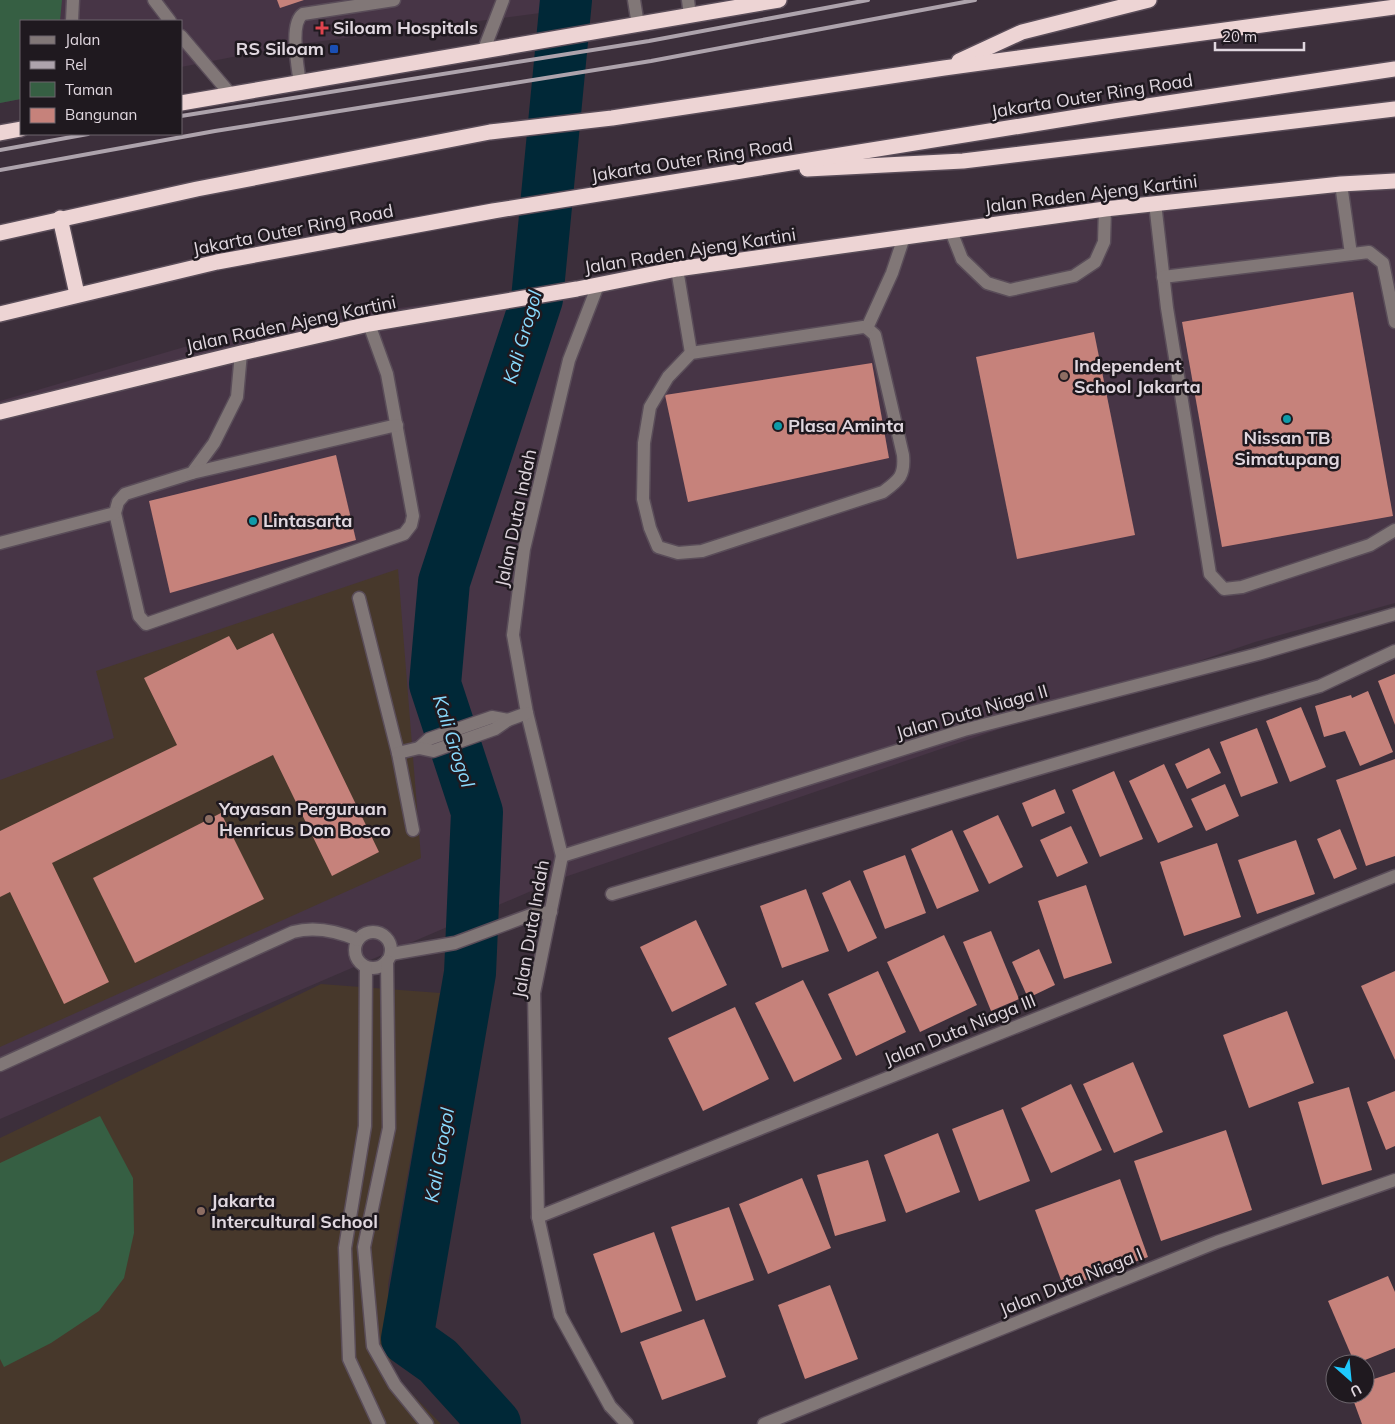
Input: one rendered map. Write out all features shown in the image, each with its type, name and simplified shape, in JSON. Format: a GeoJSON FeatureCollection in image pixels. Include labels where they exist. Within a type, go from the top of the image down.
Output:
{"type":"FeatureCollection","features":[{"type":"Feature","properties":{"kind":"highway"},"geometry":{"type":"LineString","coordinates":[[182,103],[232,96],[779,0]]}},
{"type":"Feature","properties":{"kind":"highway"},"geometry":{"type":"LineString","coordinates":[[944,68],[1022,32],[1149,0]]}},
{"type":"Feature","properties":{"kind":"highway"},"geometry":{"type":"LineString","coordinates":[[0,233],[60,218],[490,132],[612,118],[944,68],[1395,7]]}},
{"type":"Feature","properties":{"kind":"highway","name":"Jakarta Outer Ring Road"},"geometry":{"type":"LineString","coordinates":[[0,314],[77,294],[217,262],[493,211],[1114,111],[1395,69]]}},
{"type":"Feature","properties":{"kind":"highway"},"geometry":{"type":"LineString","coordinates":[[738,173],[963,161],[1395,109]]}},
{"type":"Feature","properties":{"kind":"highway"},"geometry":{"type":"LineString","coordinates":[[0,133],[20,129]]}},
{"type":"Feature","properties":{"kind":"highway","name":"Jalan Raden Ajeng Kartini"},"geometry":{"type":"LineString","coordinates":[[0,412],[369,324],[577,289],[677,269],[1105,209],[1341,184],[1395,181]]}},
{"type":"Feature","properties":{"kind":"highway"},"geometry":{"type":"LineString","coordinates":[[60,218],[77,294]]}},
{"type":"Feature","properties":{"kind":"street"},"geometry":{"type":"LineString","coordinates":[[72,20],[74,0]]}},
{"type":"Feature","properties":{"kind":"street"},"geometry":{"type":"LineString","coordinates":[[154,0],[169,20]]}},
{"type":"Feature","properties":{"kind":"street"},"geometry":{"type":"LineString","coordinates":[[300,84],[295,27],[300,16],[394,0]]}},
{"type":"Feature","properties":{"kind":"street"},"geometry":{"type":"LineString","coordinates":[[483,52],[503,0]]}},
{"type":"Feature","properties":{"kind":"street"},"geometry":{"type":"LineString","coordinates":[[631,26],[634,0]]}},
{"type":"Feature","properties":{"kind":"street"},"geometry":{"type":"LineString","coordinates":[[688,0],[690,16]]}},
{"type":"Feature","properties":{"kind":"street"},"geometry":{"type":"LineString","coordinates":[[182,37],[232,96]]}},
{"type":"Feature","properties":{"kind":"street"},"geometry":{"type":"LineString","coordinates":[[1341,184],[1352,254]]}},
{"type":"Feature","properties":{"kind":"street"},"geometry":{"type":"LineString","coordinates":[[1155,203],[1163,277],[1210,574],[1224,589],[1242,587],[1370,545],[1395,530]]}},
{"type":"Feature","properties":{"kind":"street"},"geometry":{"type":"LineString","coordinates":[[951,231],[962,259],[987,284],[1010,290],[1074,276],[1095,262],[1104,242],[1105,209]]}},
{"type":"Feature","properties":{"kind":"street"},"geometry":{"type":"LineString","coordinates":[[868,328],[892,273],[904,237]]}},
{"type":"Feature","properties":{"kind":"street"},"geometry":{"type":"LineString","coordinates":[[1163,277],[1368,252],[1383,263],[1395,322]]}},
{"type":"Feature","properties":{"kind":"street"},"geometry":{"type":"LineString","coordinates":[[677,269],[691,353]]}},
{"type":"Feature","properties":{"kind":"street","name":"Jalan Duta Indah"},"geometry":{"type":"LineString","coordinates":[[598,285],[569,360],[524,549],[512,635],[527,714],[562,856],[534,993],[538,1217],[560,1316],[610,1406],[627,1424]]}},
{"type":"Feature","properties":{"kind":"street"},"geometry":{"type":"LineString","coordinates":[[369,324],[387,374],[413,516],[411,525],[404,534],[153,623],[146,624],[139,616],[115,513],[118,502],[125,494],[192,473],[396,425]]}},
{"type":"Feature","properties":{"kind":"street"},"geometry":{"type":"LineString","coordinates":[[868,328],[875,335],[903,455],[905,468],[899,480],[883,492],[702,551],[678,553],[658,547],[650,528],[643,499],[644,442],[650,407],[668,377],[691,353],[868,328]]}},
{"type":"Feature","properties":{"kind":"street"},"geometry":{"type":"LineString","coordinates":[[192,473],[214,443],[237,397],[241,353]]}},
{"type":"Feature","properties":{"kind":"street"},"geometry":{"type":"LineString","coordinates":[[0,543],[115,513]]}},
{"type":"Feature","properties":{"kind":"street"},"geometry":{"type":"LineString","coordinates":[[359,598],[398,752],[413,830]]}},
{"type":"Feature","properties":{"kind":"street","name":"Jalan Duta Niaga II"},"geometry":{"type":"LineString","coordinates":[[562,856],[964,730],[1258,654],[1395,614]]}},
{"type":"Feature","properties":{"kind":"street"},"geometry":{"type":"LineString","coordinates":[[612,894],[1320,686],[1395,651]]}},
{"type":"Feature","properties":{"kind":"street"},"geometry":{"type":"LineString","coordinates":[[398,752],[431,745],[493,723],[527,714]]}},
{"type":"Feature","properties":{"kind":"street","name":"Jalan Duta Niaga III"},"geometry":{"type":"LineString","coordinates":[[538,1217],[1395,876]]}},
{"type":"Feature","properties":{"kind":"street"},"geometry":{"type":"LineString","coordinates":[[428,1424],[395,1384],[373,1346],[364,1247],[389,1128],[389,957],[390,946],[386,938],[380,934],[364,934],[358,940],[355,947],[355,955],[359,963],[366,967],[381,966],[389,957],[456,943],[533,914],[551,912]]}},
{"type":"Feature","properties":{"kind":"street"},"geometry":{"type":"LineString","coordinates":[[0,1065],[293,932],[316,929],[358,940]]}},
{"type":"Feature","properties":{"kind":"street"},"geometry":{"type":"LineString","coordinates":[[366,967],[365,1126],[345,1257],[349,1359],[379,1424]]}},
{"type":"Feature","properties":{"kind":"street","name":"Jalan Duta Niaga I"},"geometry":{"type":"LineString","coordinates":[[764,1424],[1216,1242],[1395,1180]]}},
{"type":"Feature","properties":{"kind":"shaded area"},"geometry":{"type":"Polygon","coordinates":[[[0,0],[547,0],[548,12],[299,44],[182,67],[182,20],[20,20],[20,99],[0,103],[0,0]]]}},
{"type":"Feature","properties":{"kind":"shaded area"},"geometry":{"type":"Polygon","coordinates":[[[1395,182],[1395,603],[1255,642],[559,879],[0,1119],[0,401],[256,326],[1395,182]]]}},
{"type":"Feature","properties":{"kind":"shaded area","name":"Yayasan Perguruan Henricus Don Bosco"},"geometry":{"type":"Polygon","coordinates":[[[398,569],[421,858],[0,1047],[0,780],[114,738],[96,671],[398,569]]]}},
{"type":"Feature","properties":{"kind":"shaded area","name":"Jakarta Intercultural School"},"geometry":{"type":"Polygon","coordinates":[[[321,984],[440,993],[388,1285],[391,1372],[441,1424],[0,1424],[0,1138],[321,984]]]}},
{"type":"Feature","properties":{"kind":"green space"},"geometry":{"type":"Polygon","coordinates":[[[0,0],[62,0],[60,20],[20,20],[20,99],[0,103],[0,0]]]}},
{"type":"Feature","properties":{"kind":"green space"},"geometry":{"type":"Polygon","coordinates":[[[100,1116],[133,1178],[134,1233],[124,1278],[99,1311],[51,1343],[4,1367],[0,1359],[0,1163],[100,1116]]]}},
{"type":"Feature","properties":{"kind":"building"},"geometry":{"type":"Polygon","coordinates":[[[277,0],[304,0],[280,8],[277,0]]]}},
{"type":"Feature","properties":{"kind":"building","name":"Nissan TB Simatupang"},"geometry":{"type":"Polygon","coordinates":[[[1353,292],[1393,516],[1222,547],[1182,322],[1353,292]]]}},
{"type":"Feature","properties":{"kind":"building"},"geometry":{"type":"Polygon","coordinates":[[[1094,332],[1135,535],[1017,559],[976,357],[1094,332]]]}},
{"type":"Feature","properties":{"kind":"building","name":"Plasa Aminta"},"geometry":{"type":"Polygon","coordinates":[[[872,363],[889,458],[688,502],[665,395],[872,363]]]}},
{"type":"Feature","properties":{"kind":"building","name":"Lintasarta"},"geometry":{"type":"Polygon","coordinates":[[[336,455],[356,540],[170,593],[149,501],[336,455]]]}},
{"type":"Feature","properties":{"kind":"building","name":"Yayasan Perguruan Henricus Don Bosco"},"geometry":{"type":"Polygon","coordinates":[[[273,633],[379,852],[332,876],[273,755],[52,863],[109,982],[64,1004],[10,892],[0,897],[0,831],[177,745],[144,678],[229,636],[237,650],[273,633]]]}},
{"type":"Feature","properties":{"kind":"building"},"geometry":{"type":"Polygon","coordinates":[[[1395,674],[1395,725],[1378,681],[1395,674]]]}},
{"type":"Feature","properties":{"kind":"building"},"geometry":{"type":"Polygon","coordinates":[[[1368,691],[1393,752],[1360,766],[1345,731],[1324,737],[1315,706],[1351,695],[1352,698],[1368,691]]]}},
{"type":"Feature","properties":{"kind":"building"},"geometry":{"type":"Polygon","coordinates":[[[1301,707],[1326,767],[1290,782],[1266,721],[1301,707]]]}},
{"type":"Feature","properties":{"kind":"building"},"geometry":{"type":"Polygon","coordinates":[[[1257,728],[1278,783],[1241,797],[1220,742],[1257,728]]]}},
{"type":"Feature","properties":{"kind":"building"},"geometry":{"type":"Polygon","coordinates":[[[1209,748],[1221,773],[1187,789],[1175,764],[1209,748]]]}},
{"type":"Feature","properties":{"kind":"building"},"geometry":{"type":"Polygon","coordinates":[[[1395,759],[1395,856],[1366,866],[1336,780],[1395,759]]]}},
{"type":"Feature","properties":{"kind":"building"},"geometry":{"type":"Polygon","coordinates":[[[1164,764],[1193,827],[1158,843],[1129,781],[1164,764]]]}},
{"type":"Feature","properties":{"kind":"building"},"geometry":{"type":"Polygon","coordinates":[[[1114,771],[1143,839],[1100,857],[1072,790],[1114,771]]]}},
{"type":"Feature","properties":{"kind":"building"},"geometry":{"type":"Polygon","coordinates":[[[1225,784],[1239,816],[1206,831],[1191,799],[1225,784]]]}},
{"type":"Feature","properties":{"kind":"building"},"geometry":{"type":"Polygon","coordinates":[[[1055,789],[1065,813],[1032,827],[1022,803],[1055,789]]]}},
{"type":"Feature","properties":{"kind":"building","name":"Yayasan Perguruan Henricus Don Bosco"},"geometry":{"type":"Polygon","coordinates":[[[221,813],[264,899],[135,963],[93,878],[221,813]]]}},
{"type":"Feature","properties":{"kind":"building"},"geometry":{"type":"Polygon","coordinates":[[[998,815],[1023,867],[989,884],[963,831],[998,815]]]}},
{"type":"Feature","properties":{"kind":"building"},"geometry":{"type":"Polygon","coordinates":[[[1071,826],[1088,863],[1057,877],[1040,840],[1071,826]]]}},
{"type":"Feature","properties":{"kind":"building"},"geometry":{"type":"Polygon","coordinates":[[[1340,829],[1357,869],[1334,879],[1317,839],[1340,829]]]}},
{"type":"Feature","properties":{"kind":"building"},"geometry":{"type":"Polygon","coordinates":[[[952,830],[979,891],[937,909],[911,849],[952,830]]]}},
{"type":"Feature","properties":{"kind":"building"},"geometry":{"type":"Polygon","coordinates":[[[1296,840],[1315,894],[1257,914],[1238,860],[1296,840]]]}},
{"type":"Feature","properties":{"kind":"building"},"geometry":{"type":"Polygon","coordinates":[[[1217,843],[1241,917],[1184,936],[1160,862],[1217,843]]]}},
{"type":"Feature","properties":{"kind":"building"},"geometry":{"type":"Polygon","coordinates":[[[905,855],[926,913],[885,929],[863,871],[905,855]]]}},
{"type":"Feature","properties":{"kind":"building"},"geometry":{"type":"Polygon","coordinates":[[[850,880],[877,938],[848,952],[822,893],[850,880]]]}},
{"type":"Feature","properties":{"kind":"building"},"geometry":{"type":"Polygon","coordinates":[[[1086,885],[1112,963],[1064,979],[1038,901],[1086,885]]]}},
{"type":"Feature","properties":{"kind":"building"},"geometry":{"type":"Polygon","coordinates":[[[806,889],[829,951],[782,968],[760,906],[806,889]]]}},
{"type":"Feature","properties":{"kind":"building"},"geometry":{"type":"Polygon","coordinates":[[[696,920],[727,985],[672,1012],[640,947],[696,920]]]}},
{"type":"Feature","properties":{"kind":"building"},"geometry":{"type":"Polygon","coordinates":[[[991,931],[1019,999],[991,1011],[963,942],[991,931]]]}},
{"type":"Feature","properties":{"kind":"building"},"geometry":{"type":"Polygon","coordinates":[[[944,935],[977,1005],[920,1032],[887,962],[944,935]]]}},
{"type":"Feature","properties":{"kind":"building"},"geometry":{"type":"Polygon","coordinates":[[[1039,949],[1055,985],[1028,998],[1012,962],[1039,949]]]}},
{"type":"Feature","properties":{"kind":"building"},"geometry":{"type":"Polygon","coordinates":[[[878,971],[906,1032],[856,1056],[828,994],[878,971]]]}},
{"type":"Feature","properties":{"kind":"building"},"geometry":{"type":"Polygon","coordinates":[[[1395,971],[1395,1060],[1361,986],[1395,971]]]}},
{"type":"Feature","properties":{"kind":"building"},"geometry":{"type":"Polygon","coordinates":[[[803,980],[842,1059],[794,1082],[755,1003],[803,980]]]}},
{"type":"Feature","properties":{"kind":"building"},"geometry":{"type":"Polygon","coordinates":[[[735,1007],[769,1079],[703,1111],[668,1038],[735,1007]]]}},
{"type":"Feature","properties":{"kind":"building"},"geometry":{"type":"Polygon","coordinates":[[[1287,1011],[1314,1083],[1249,1108],[1223,1035],[1287,1011]]]}},
{"type":"Feature","properties":{"kind":"building"},"geometry":{"type":"Polygon","coordinates":[[[1133,1062],[1163,1132],[1114,1153],[1083,1084],[1133,1062]]]}},
{"type":"Feature","properties":{"kind":"building"},"geometry":{"type":"Polygon","coordinates":[[[1071,1084],[1102,1150],[1051,1173],[1021,1108],[1071,1084]]]}},
{"type":"Feature","properties":{"kind":"building"},"geometry":{"type":"Polygon","coordinates":[[[1349,1087],[1372,1170],[1322,1185],[1298,1102],[1349,1087]]]}},
{"type":"Feature","properties":{"kind":"building"},"geometry":{"type":"Polygon","coordinates":[[[1395,1091],[1395,1146],[1386,1150],[1367,1102],[1395,1091]]]}},
{"type":"Feature","properties":{"kind":"building"},"geometry":{"type":"Polygon","coordinates":[[[1003,1109],[1030,1181],[979,1201],[952,1129],[1003,1109]]]}},
{"type":"Feature","properties":{"kind":"building"},"geometry":{"type":"Polygon","coordinates":[[[1226,1130],[1252,1210],[1161,1241],[1134,1161],[1226,1130]]]}},
{"type":"Feature","properties":{"kind":"building"},"geometry":{"type":"Polygon","coordinates":[[[938,1133],[960,1192],[906,1213],[884,1155],[938,1133]]]}},
{"type":"Feature","properties":{"kind":"building"},"geometry":{"type":"Polygon","coordinates":[[[868,1160],[886,1221],[835,1236],[817,1175],[868,1160]]]}},
{"type":"Feature","properties":{"kind":"building"},"geometry":{"type":"Polygon","coordinates":[[[802,1178],[831,1248],[768,1274],[739,1204],[802,1178]]]}},
{"type":"Feature","properties":{"kind":"building"},"geometry":{"type":"Polygon","coordinates":[[[1120,1179],[1148,1257],[1064,1288],[1035,1210],[1120,1179]]]}},
{"type":"Feature","properties":{"kind":"building"},"geometry":{"type":"Polygon","coordinates":[[[729,1207],[754,1280],[696,1301],[671,1227],[729,1207]]]}},
{"type":"Feature","properties":{"kind":"building"},"geometry":{"type":"Polygon","coordinates":[[[654,1232],[682,1311],[621,1333],[593,1254],[654,1232]]]}},
{"type":"Feature","properties":{"kind":"building"},"geometry":{"type":"Polygon","coordinates":[[[1388,1276],[1395,1292],[1395,1348],[1375,1356],[1375,1354],[1351,1354],[1328,1301],[1388,1276]]]}},
{"type":"Feature","properties":{"kind":"building"},"geometry":{"type":"Polygon","coordinates":[[[830,1285],[858,1359],[805,1379],[778,1305],[830,1285]]]}},
{"type":"Feature","properties":{"kind":"building"},"geometry":{"type":"Polygon","coordinates":[[[704,1319],[726,1377],[662,1400],[640,1342],[704,1319]]]}},
{"type":"Feature","properties":{"kind":"building"},"geometry":{"type":"Polygon","coordinates":[[[1395,1372],[1395,1424],[1362,1424],[1355,1404],[1375,1404],[1375,1379],[1395,1372]]]}},
{"type":"Feature","properties":{"kind":"waterway","name":"Kali Grogol"},"geometry":{"type":"LineString","coordinates":[[495,1424],[438,1361],[407,1339],[470,973],[477,812],[435,684],[444,582],[537,299],[566,0]]}},
{"type":"Feature","properties":{"kind":"railway"},"geometry":{"type":"LineString","coordinates":[[182,116],[649,41],[868,0]]}},
{"type":"Feature","properties":{"kind":"railway"},"geometry":{"type":"LineString","coordinates":[[0,170],[215,131],[651,61],[975,0]]}},
{"type":"Feature","properties":{"kind":"railway"},"geometry":{"type":"LineString","coordinates":[[0,150],[82,135]]}},
{"type":"Feature","properties":{"kind":"place","name":"Siloam Hospitals"},"geometry":{"type":"Point","coordinates":[322,28]}},
{"type":"Feature","properties":{"kind":"place","name":"RS Siloam"},"geometry":{"type":"Point","coordinates":[334,49]}},
{"type":"Feature","properties":{"kind":"place","name":"Independent School Jakarta"},"geometry":{"type":"Point","coordinates":[1064,376]}},
{"type":"Feature","properties":{"kind":"place","name":"Nissan TB Simatupang"},"geometry":{"type":"Point","coordinates":[1287,419]}},
{"type":"Feature","properties":{"kind":"place","name":"Plasa Aminta"},"geometry":{"type":"Point","coordinates":[778,426]}},
{"type":"Feature","properties":{"kind":"place","name":"Lintasarta"},"geometry":{"type":"Point","coordinates":[253,521]}},
{"type":"Feature","properties":{"kind":"place","name":"Yayasan Perguruan Henricus Don Bosco"},"geometry":{"type":"Point","coordinates":[209,819]}},
{"type":"Feature","properties":{"kind":"place","name":"Jakarta Intercultural School"},"geometry":{"type":"Point","coordinates":[201,1211]}}]}
